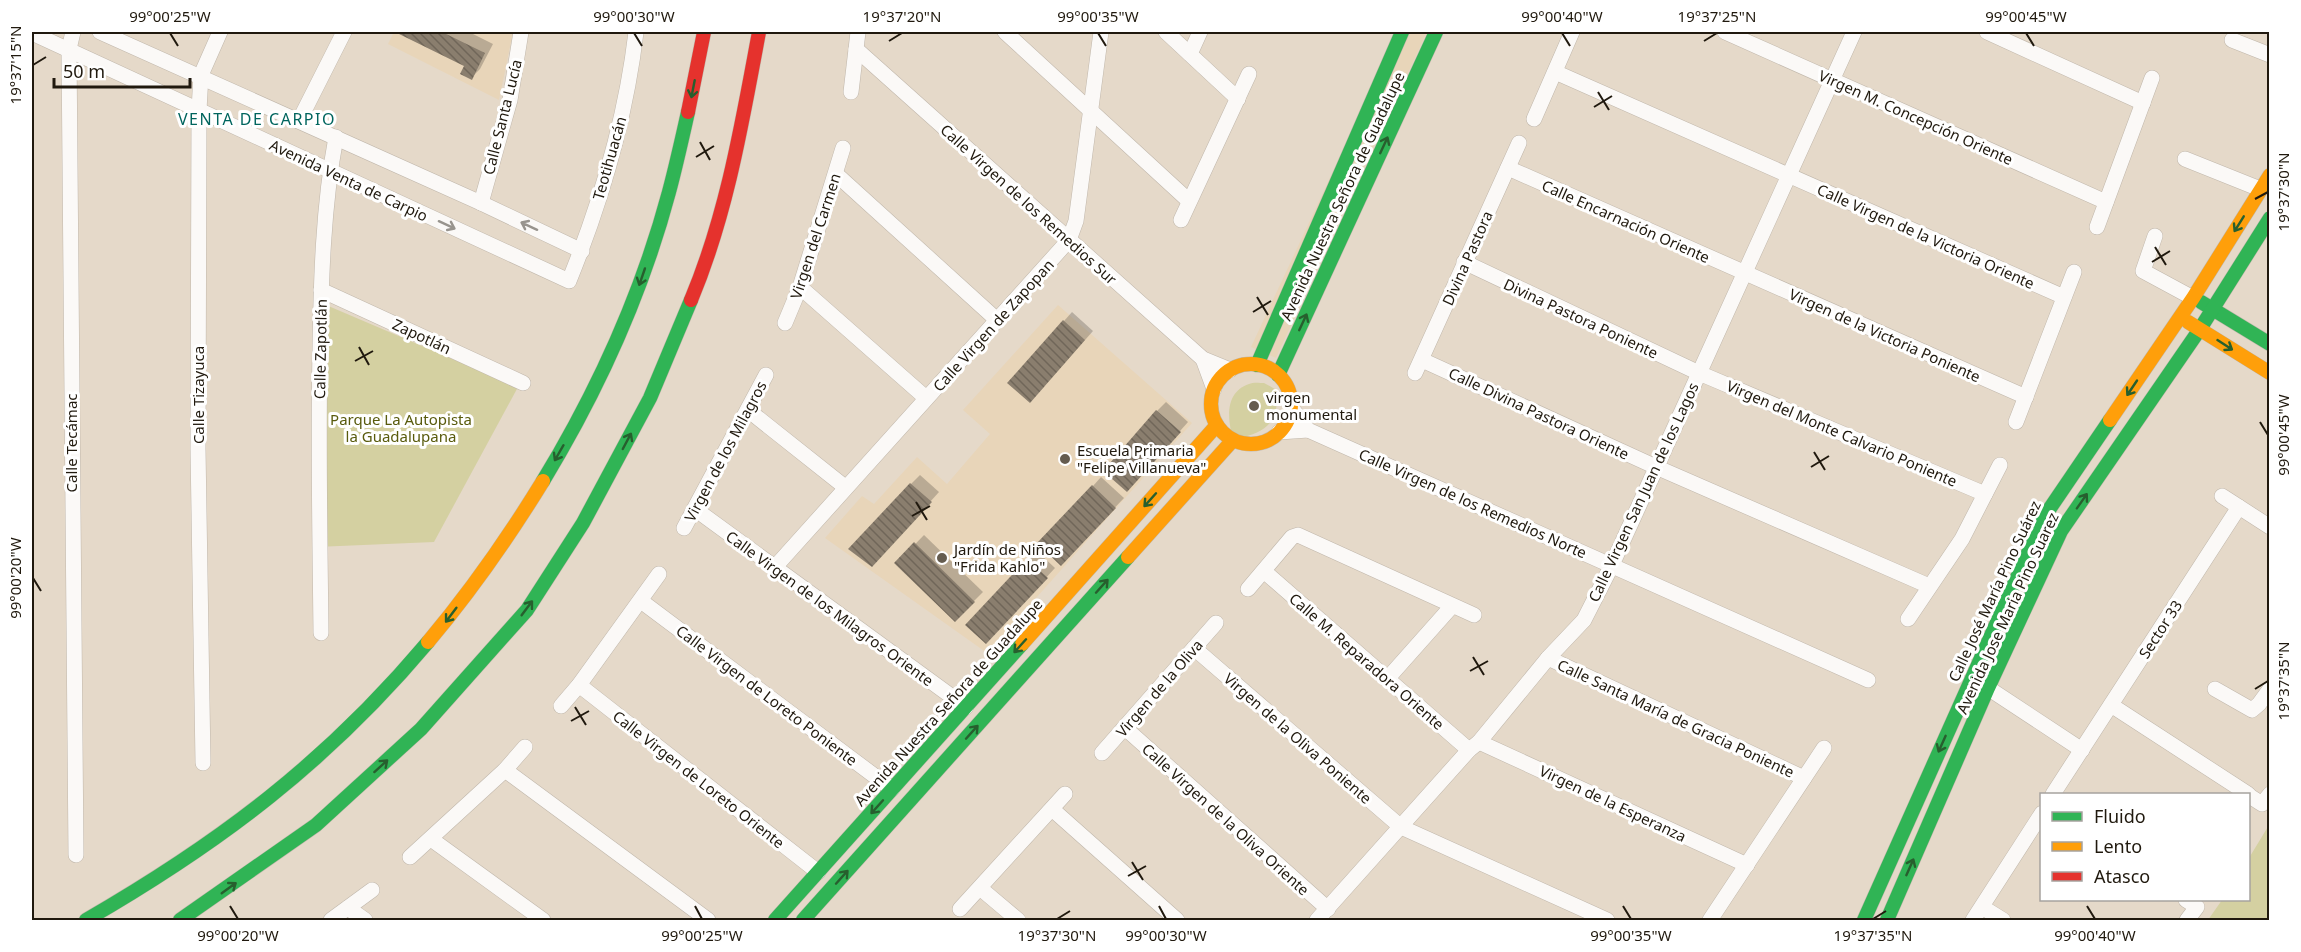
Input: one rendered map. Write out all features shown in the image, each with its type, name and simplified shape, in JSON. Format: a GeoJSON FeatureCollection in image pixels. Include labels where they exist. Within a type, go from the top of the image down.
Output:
{"type":"FeatureCollection","features":[{"type":"Feature","properties":{"kind":"main road"},"geometry":{"type":"LineString","coordinates":[[86,921],[218,837],[276,793],[332,745],[388,689],[487,567],[530,502],[568,437],[600,375],[636,291],[667,202],[704,32]]}},
{"type":"Feature","properties":{"kind":"main road"},"geometry":{"type":"LineString","coordinates":[[180,921],[316,825],[421,729],[527,610],[583,523],[650,398],[701,276],[735,163],[759,32]]}},
{"type":"Feature","properties":{"kind":"main road","name":"Avenida Nuestra Señora de Guadalupe"},"geometry":{"type":"LineString","coordinates":[[1257,365],[1402,32]]}},
{"type":"Feature","properties":{"kind":"main road","name":"Avenida Nuestra Señora de Guadalupe"},"geometry":{"type":"LineString","coordinates":[[1278,375],[1436,32]]}},
{"type":"Feature","properties":{"kind":"main road","name":"Calle José María Pino Suárez"},"geometry":{"type":"LineString","coordinates":[[1864,921],[2044,516],[2193,298],[2270,175]]}},
{"type":"Feature","properties":{"kind":"main road","name":"Avenida Jose Maria Pino Suarez"},"geometry":{"type":"LineString","coordinates":[[1887,921],[1988,688],[2061,531],[2200,329],[2270,218]]}},
{"type":"Feature","properties":{"kind":"main road"},"geometry":{"type":"LineString","coordinates":[[2193,298],[2270,344]]}},
{"type":"Feature","properties":{"kind":"main road"},"geometry":{"type":"LineString","coordinates":[[2180,317],[2270,373]]}},
{"type":"Feature","properties":{"kind":"main road"},"geometry":{"type":"LineString","coordinates":[[1257,365],[1268,368],[1278,375],[1290,395],[1291,407],[1287,420],[1270,440],[1258,444],[1245,444],[1233,440],[1217,425],[1212,414],[1211,401],[1214,389],[1230,370],[1257,365]]}},
{"type":"Feature","properties":{"kind":"main road","name":"Avenida Nuestra Señora de Guadalupe"},"geometry":{"type":"LineString","coordinates":[[775,921],[1217,425]]}},
{"type":"Feature","properties":{"kind":"main road"},"geometry":{"type":"LineString","coordinates":[[803,921],[1233,440]]}},
{"type":"Feature","properties":{"kind":"street","name":"Calle Tecámac"},"geometry":{"type":"LineString","coordinates":[[74,32],[69,49],[76,855]]}},
{"type":"Feature","properties":{"kind":"street"},"geometry":{"type":"LineString","coordinates":[[100,32],[201,75],[582,251]]}},
{"type":"Feature","properties":{"kind":"street","name":"Calle Tizayuca"},"geometry":{"type":"LineString","coordinates":[[203,762],[198,449],[199,110],[201,75],[220,32]]}},
{"type":"Feature","properties":{"kind":"street"},"geometry":{"type":"LineString","coordinates":[[299,121],[344,32]]}},
{"type":"Feature","properties":{"kind":"street","name":"Calle Santa Lucía"},"geometry":{"type":"LineString","coordinates":[[481,203],[510,100],[521,32]]}},
{"type":"Feature","properties":{"kind":"street","name":"Teotihuacán"},"geometry":{"type":"LineString","coordinates":[[569,281],[582,251],[612,157],[631,78],[636,32]]}},
{"type":"Feature","properties":{"kind":"street"},"geometry":{"type":"LineString","coordinates":[[851,92],[858,32]]}},
{"type":"Feature","properties":{"kind":"street"},"geometry":{"type":"LineString","coordinates":[[1005,32],[1189,201]]}},
{"type":"Feature","properties":{"kind":"street","name":"Calle Virgen de Zapopan"},"geometry":{"type":"LineString","coordinates":[[775,567],[1069,240],[1076,221],[1101,32]]}},
{"type":"Feature","properties":{"kind":"street"},"geometry":{"type":"LineString","coordinates":[[1166,32],[1238,99]]}},
{"type":"Feature","properties":{"kind":"street"},"geometry":{"type":"LineString","coordinates":[[1190,54],[1200,32]]}},
{"type":"Feature","properties":{"kind":"street"},"geometry":{"type":"LineString","coordinates":[[1534,119],[1572,32]]}},
{"type":"Feature","properties":{"kind":"street","name":"Virgen M. Concepción Oriente"},"geometry":{"type":"LineString","coordinates":[[1725,32],[2106,202]]}},
{"type":"Feature","properties":{"kind":"street","name":"Calle Virgen San Juan de los Lagos"},"geometry":{"type":"LineString","coordinates":[[1323,915],[1584,620],[1612,565],[1854,32]]}},
{"type":"Feature","properties":{"kind":"street"},"geometry":{"type":"LineString","coordinates":[[1987,32],[2143,103]]}},
{"type":"Feature","properties":{"kind":"street","name":"Avenida Venta de Carpio"},"geometry":{"type":"LineString","coordinates":[[32,33],[569,281]]}},
{"type":"Feature","properties":{"kind":"street"},"geometry":{"type":"LineString","coordinates":[[2232,40],[2270,55]]}},
{"type":"Feature","properties":{"kind":"street","name":"Calle Virgen de los Remedios Sur"},"geometry":{"type":"LineString","coordinates":[[856,49],[1203,359],[1230,370]]}},
{"type":"Feature","properties":{"kind":"street","name":"Calle Virgen de la Victoria Oriente"},"geometry":{"type":"LineString","coordinates":[[1555,72],[2064,297]]}},
{"type":"Feature","properties":{"kind":"street"},"geometry":{"type":"LineString","coordinates":[[1181,220],[1249,74]]}},
{"type":"Feature","properties":{"kind":"street"},"geometry":{"type":"LineString","coordinates":[[2097,227],[2152,78]]}},
{"type":"Feature","properties":{"kind":"street","name":"Calle Zapotlán"},"geometry":{"type":"LineString","coordinates":[[321,633],[318,437],[321,290],[330,171],[336,137]]}},
{"type":"Feature","properties":{"kind":"street","name":"Divina Pastora"},"geometry":{"type":"LineString","coordinates":[[1418,366],[1519,143]]}},
{"type":"Feature","properties":{"kind":"street","name":"Virgen del Carmen"},"geometry":{"type":"LineString","coordinates":[[785,323],[800,287],[843,148]]}},
{"type":"Feature","properties":{"kind":"street"},"geometry":{"type":"LineString","coordinates":[[2185,159],[2260,189]]}},
{"type":"Feature","properties":{"kind":"street","name":"Calle Encarnación Oriente"},"geometry":{"type":"LineString","coordinates":[[1508,168],[1744,274]]}},
{"type":"Feature","properties":{"kind":"street"},"geometry":{"type":"LineString","coordinates":[[836,174],[997,320]]}},
{"type":"Feature","properties":{"kind":"street"},"geometry":{"type":"LineString","coordinates":[[2155,236],[2143,271],[2193,298]]}},
{"type":"Feature","properties":{"kind":"street","name":"Divina Pastora Poniente"},"geometry":{"type":"LineString","coordinates":[[1464,262],[1699,373]]}},
{"type":"Feature","properties":{"kind":"street"},"geometry":{"type":"LineString","coordinates":[[2016,422],[2074,272]]}},
{"type":"Feature","properties":{"kind":"street","name":"Virgen de la Victoria Poniente"},"geometry":{"type":"LineString","coordinates":[[1744,274],[2026,397]]}},
{"type":"Feature","properties":{"kind":"street"},"geometry":{"type":"LineString","coordinates":[[800,287],[927,398]]}},
{"type":"Feature","properties":{"kind":"street","name":"Zapotlán"},"geometry":{"type":"LineString","coordinates":[[321,290],[523,382]]}},
{"type":"Feature","properties":{"kind":"street","name":"Calle Virgen de los Remedios Sur"},"geometry":{"type":"LineString","coordinates":[[1203,359],[1214,389]]}},
{"type":"Feature","properties":{"kind":"street","name":"Calle Divina Pastora Oriente"},"geometry":{"type":"LineString","coordinates":[[1418,366],[1929,586]]}},
{"type":"Feature","properties":{"kind":"street","name":"Virgen del Monte Calvario Poniente"},"geometry":{"type":"LineString","coordinates":[[1699,373],[1985,494]]}},
{"type":"Feature","properties":{"kind":"street","name":"Virgen de los Milagros"},"geometry":{"type":"LineString","coordinates":[[684,528],[766,375]]}},
{"type":"Feature","properties":{"kind":"street","name":"Calle Virgen de los Remedios Norte"},"geometry":{"type":"LineString","coordinates":[[1291,407],[1308,430]]}},
{"type":"Feature","properties":{"kind":"street"},"geometry":{"type":"LineString","coordinates":[[748,410],[845,487]]}},
{"type":"Feature","properties":{"kind":"street","name":"Calle Virgen de los Remedios Norte"},"geometry":{"type":"LineString","coordinates":[[1279,432],[1308,430],[1868,680]]}},
{"type":"Feature","properties":{"kind":"street"},"geometry":{"type":"LineString","coordinates":[[1908,619],[1962,539],[2000,465]]}},
{"type":"Feature","properties":{"kind":"street"},"geometry":{"type":"LineString","coordinates":[[2222,496],[2270,527]]}},
{"type":"Feature","properties":{"kind":"street","name":"Sector 33"},"geometry":{"type":"LineString","coordinates":[[2054,793],[2239,507]]}},
{"type":"Feature","properties":{"kind":"street","name":"Calle Virgen de los Milagros Oriente"},"geometry":{"type":"LineString","coordinates":[[695,509],[966,707]]}},
{"type":"Feature","properties":{"kind":"street"},"geometry":{"type":"LineString","coordinates":[[1248,589],[1265,572],[1292,537],[1298,535],[1474,615]]}},
{"type":"Feature","properties":{"kind":"street","name":"Calle M. Reparadora Oriente"},"geometry":{"type":"LineString","coordinates":[[1265,572],[1388,678],[1474,746]]}},
{"type":"Feature","properties":{"kind":"street"},"geometry":{"type":"LineString","coordinates":[[561,706],[579,685],[659,574]]}},
{"type":"Feature","properties":{"kind":"street","name":"Calle Virgen de Loreto Poniente"},"geometry":{"type":"LineString","coordinates":[[641,601],[892,789]]}},
{"type":"Feature","properties":{"kind":"street"},"geometry":{"type":"LineString","coordinates":[[1388,678],[1452,606]]}},
{"type":"Feature","properties":{"kind":"street","name":"Virgen de la Oliva"},"geometry":{"type":"LineString","coordinates":[[1102,753],[1216,623]]}},
{"type":"Feature","properties":{"kind":"street","name":"Virgen de la Oliva Poniente"},"geometry":{"type":"LineString","coordinates":[[1194,648],[1401,827],[1607,921]]}},
{"type":"Feature","properties":{"kind":"street","name":"Calle Santa María de Gracia Poniente"},"geometry":{"type":"LineString","coordinates":[[1548,658],[1804,778]]}},
{"type":"Feature","properties":{"kind":"street"},"geometry":{"type":"LineString","coordinates":[[1970,682],[1988,688],[2082,750]]}},
{"type":"Feature","properties":{"kind":"street","name":"Calle Virgen de Loreto Oriente"},"geometry":{"type":"LineString","coordinates":[[579,685],[818,872]]}},
{"type":"Feature","properties":{"kind":"street"},"geometry":{"type":"LineString","coordinates":[[2215,689],[2252,710],[2270,689]]}},
{"type":"Feature","properties":{"kind":"street"},"geometry":{"type":"LineString","coordinates":[[2111,705],[2245,793]]}},
{"type":"Feature","properties":{"kind":"street","name":"Calle Virgen de la Oliva Oriente"},"geometry":{"type":"LineString","coordinates":[[1125,728],[1323,915]]}},
{"type":"Feature","properties":{"kind":"street","name":"Virgen de la Esperanza"},"geometry":{"type":"LineString","coordinates":[[1474,746],[1747,865]]}},
{"type":"Feature","properties":{"kind":"street"},"geometry":{"type":"LineString","coordinates":[[410,857],[505,770],[525,747]]}},
{"type":"Feature","properties":{"kind":"street"},"geometry":{"type":"LineString","coordinates":[[1710,921],[1824,748]]}},
{"type":"Feature","properties":{"kind":"street"},"geometry":{"type":"LineString","coordinates":[[505,770],[708,921]]}},
{"type":"Feature","properties":{"kind":"street"},"geometry":{"type":"LineString","coordinates":[[960,909],[1065,794]]}},
{"type":"Feature","properties":{"kind":"street"},"geometry":{"type":"LineString","coordinates":[[2250,796],[2262,804],[2270,794]]}},
{"type":"Feature","properties":{"kind":"street"},"geometry":{"type":"LineString","coordinates":[[1052,809],[1177,921]]}},
{"type":"Feature","properties":{"kind":"street"},"geometry":{"type":"LineString","coordinates":[[1972,921],[2040,816]]}},
{"type":"Feature","properties":{"kind":"street"},"geometry":{"type":"LineString","coordinates":[[431,839],[543,921]]}},
{"type":"Feature","properties":{"kind":"street"},"geometry":{"type":"LineString","coordinates":[[980,888],[1018,921]]}},
{"type":"Feature","properties":{"kind":"street"},"geometry":{"type":"LineString","coordinates":[[331,921],[372,890]]}},
{"type":"Feature","properties":{"kind":"street"},"geometry":{"type":"LineString","coordinates":[[2187,921],[2197,907],[2188,901]]}},
{"type":"Feature","properties":{"kind":"street"},"geometry":{"type":"LineString","coordinates":[[1982,907],[2004,921]]}},
{"type":"Feature","properties":{"kind":"street"},"geometry":{"type":"LineString","coordinates":[[348,908],[365,921]]}},
{"type":"Feature","properties":{"kind":"shaded area"},"geometry":{"type":"Polygon","coordinates":[[[394,32],[513,32],[499,100],[388,44],[394,32]]]}},
{"type":"Feature","properties":{"kind":"shaded area"},"geometry":{"type":"Polygon","coordinates":[[[1398,32],[1427,32],[1276,358],[1251,347],[1398,32]]]}},
{"type":"Feature","properties":{"kind":"shaded area","name":"Escuela Primaria \"Felipe Villanueva\""},"geometry":{"type":"Polygon","coordinates":[[[1058,305],[1192,423],[987,653],[825,538],[862,496],[874,504],[917,457],[947,484],[990,434],[963,410],[1058,305]]]}},
{"type":"Feature","properties":{"kind":"green space","name":"Parque La Autopista la Guadalupana"},"geometry":{"type":"Polygon","coordinates":[[[319,302],[518,387],[434,542],[316,547],[319,302]]]}},
{"type":"Feature","properties":{"kind":"green space"},"geometry":{"type":"Polygon","coordinates":[[[1264,383],[1275,389],[1276,407],[1271,421],[1260,431],[1243,437],[1231,431],[1229,410],[1233,397],[1242,387],[1264,383]]]}},
{"type":"Feature","properties":{"kind":"green space"},"geometry":{"type":"Polygon","coordinates":[[[2269,825],[2269,920],[2208,920],[2221,901],[2250,901],[2250,856],[2269,825]]]}},
{"type":"Feature","properties":{"kind":"building"},"geometry":{"type":"Polygon","coordinates":[[[395,32],[442,32],[485,53],[472,80],[460,74],[464,66],[395,32]]]}},
{"type":"Feature","properties":{"kind":"building"},"geometry":{"type":"Polygon","coordinates":[[[1063,320],[1085,340],[1030,403],[1007,383],[1063,320]]]}},
{"type":"Feature","properties":{"kind":"building"},"geometry":{"type":"Polygon","coordinates":[[[1156,410],[1181,432],[1127,492],[1103,471],[1156,410]]]}},
{"type":"Feature","properties":{"kind":"building"},"geometry":{"type":"Polygon","coordinates":[[[910,483],[932,502],[872,567],[848,549],[910,483]]]}},
{"type":"Feature","properties":{"kind":"building"},"geometry":{"type":"Polygon","coordinates":[[[1092,485],[1116,508],[1061,566],[1037,543],[1092,485]]]}},
{"type":"Feature","properties":{"kind":"building"},"geometry":{"type":"Polygon","coordinates":[[[914,542],[975,602],[955,622],[894,563],[914,542]]]}},
{"type":"Feature","properties":{"kind":"building"},"geometry":{"type":"Polygon","coordinates":[[[1027,559],[1048,578],[986,644],[965,625],[1027,559]]]}},
{"type":"Feature","properties":{"kind":"traffic: fast"},"geometry":{"type":"LineString","coordinates":[[1257,365],[1402,32]]}},
{"type":"Feature","properties":{"kind":"traffic: fast"},"geometry":{"type":"LineString","coordinates":[[1278,375],[1436,32]]}},
{"type":"Feature","properties":{"kind":"traffic: fast"},"geometry":{"type":"LineString","coordinates":[[543,481],[582,412],[632,304],[658,230],[688,112]]}},
{"type":"Feature","properties":{"kind":"traffic: fast"},"geometry":{"type":"LineString","coordinates":[[1887,920],[1988,688],[2061,531],[2200,329],[2270,218]]}},
{"type":"Feature","properties":{"kind":"traffic: fast"},"geometry":{"type":"LineString","coordinates":[[180,920],[316,825],[421,729],[527,610],[583,523],[650,398],[691,300]]}},
{"type":"Feature","properties":{"kind":"traffic: fast"},"geometry":{"type":"LineString","coordinates":[[2201,302],[2270,344]]}},
{"type":"Feature","properties":{"kind":"traffic: fast"},"geometry":{"type":"LineString","coordinates":[[1864,920],[2044,517],[2110,420]]}},
{"type":"Feature","properties":{"kind":"traffic: fast"},"geometry":{"type":"LineString","coordinates":[[803,920],[1128,557]]}},
{"type":"Feature","properties":{"kind":"traffic: fast"},"geometry":{"type":"LineString","coordinates":[[86,920],[182,861],[270,797],[351,725],[428,642]]}},
{"type":"Feature","properties":{"kind":"traffic: fast"},"geometry":{"type":"LineString","coordinates":[[775,920],[1022,644]]}},
{"type":"Feature","properties":{"kind":"traffic: slow"},"geometry":{"type":"LineString","coordinates":[[2110,420],[2193,298],[2270,175]]}},
{"type":"Feature","properties":{"kind":"traffic: slow"},"geometry":{"type":"LineString","coordinates":[[2188,322],[2270,373]]}},
{"type":"Feature","properties":{"kind":"traffic: slow"},"geometry":{"type":"LineString","coordinates":[[1251,364],[1266,367],[1279,376],[1288,389],[1291,404],[1288,419],[1279,432],[1266,441],[1251,444],[1236,441],[1223,432],[1214,419],[1211,404],[1214,389],[1223,376],[1236,367],[1251,364]]}},
{"type":"Feature","properties":{"kind":"traffic: slow"},"geometry":{"type":"LineString","coordinates":[[1022,644],[1217,425]]}},
{"type":"Feature","properties":{"kind":"traffic: slow"},"geometry":{"type":"LineString","coordinates":[[1128,557],[1233,440]]}},
{"type":"Feature","properties":{"kind":"traffic: slow"},"geometry":{"type":"LineString","coordinates":[[428,642],[488,564],[543,481]]}},
{"type":"Feature","properties":{"kind":"traffic: jam"},"geometry":{"type":"LineString","coordinates":[[688,112],[704,32]]}},
{"type":"Feature","properties":{"kind":"traffic: jam"},"geometry":{"type":"LineString","coordinates":[[691,300],[704,268],[724,201],[740,134],[759,32]]}},
{"type":"Feature","properties":{"kind":"place","name":"virgen monumental"},"geometry":{"type":"Point","coordinates":[1254,406]}},
{"type":"Feature","properties":{"kind":"place","name":"Escuela Primaria \"Felipe Villanueva\""},"geometry":{"type":"Point","coordinates":[1065,459]}},
{"type":"Feature","properties":{"kind":"place","name":"Jardín de Niños \"Frida Kahlo\""},"geometry":{"type":"Point","coordinates":[942,558]}},
{"type":"Feature","properties":{"kind":"district","name":"VENTA DE CARPIO"},"geometry":{"type":"Point","coordinates":[257,119]}}]}
